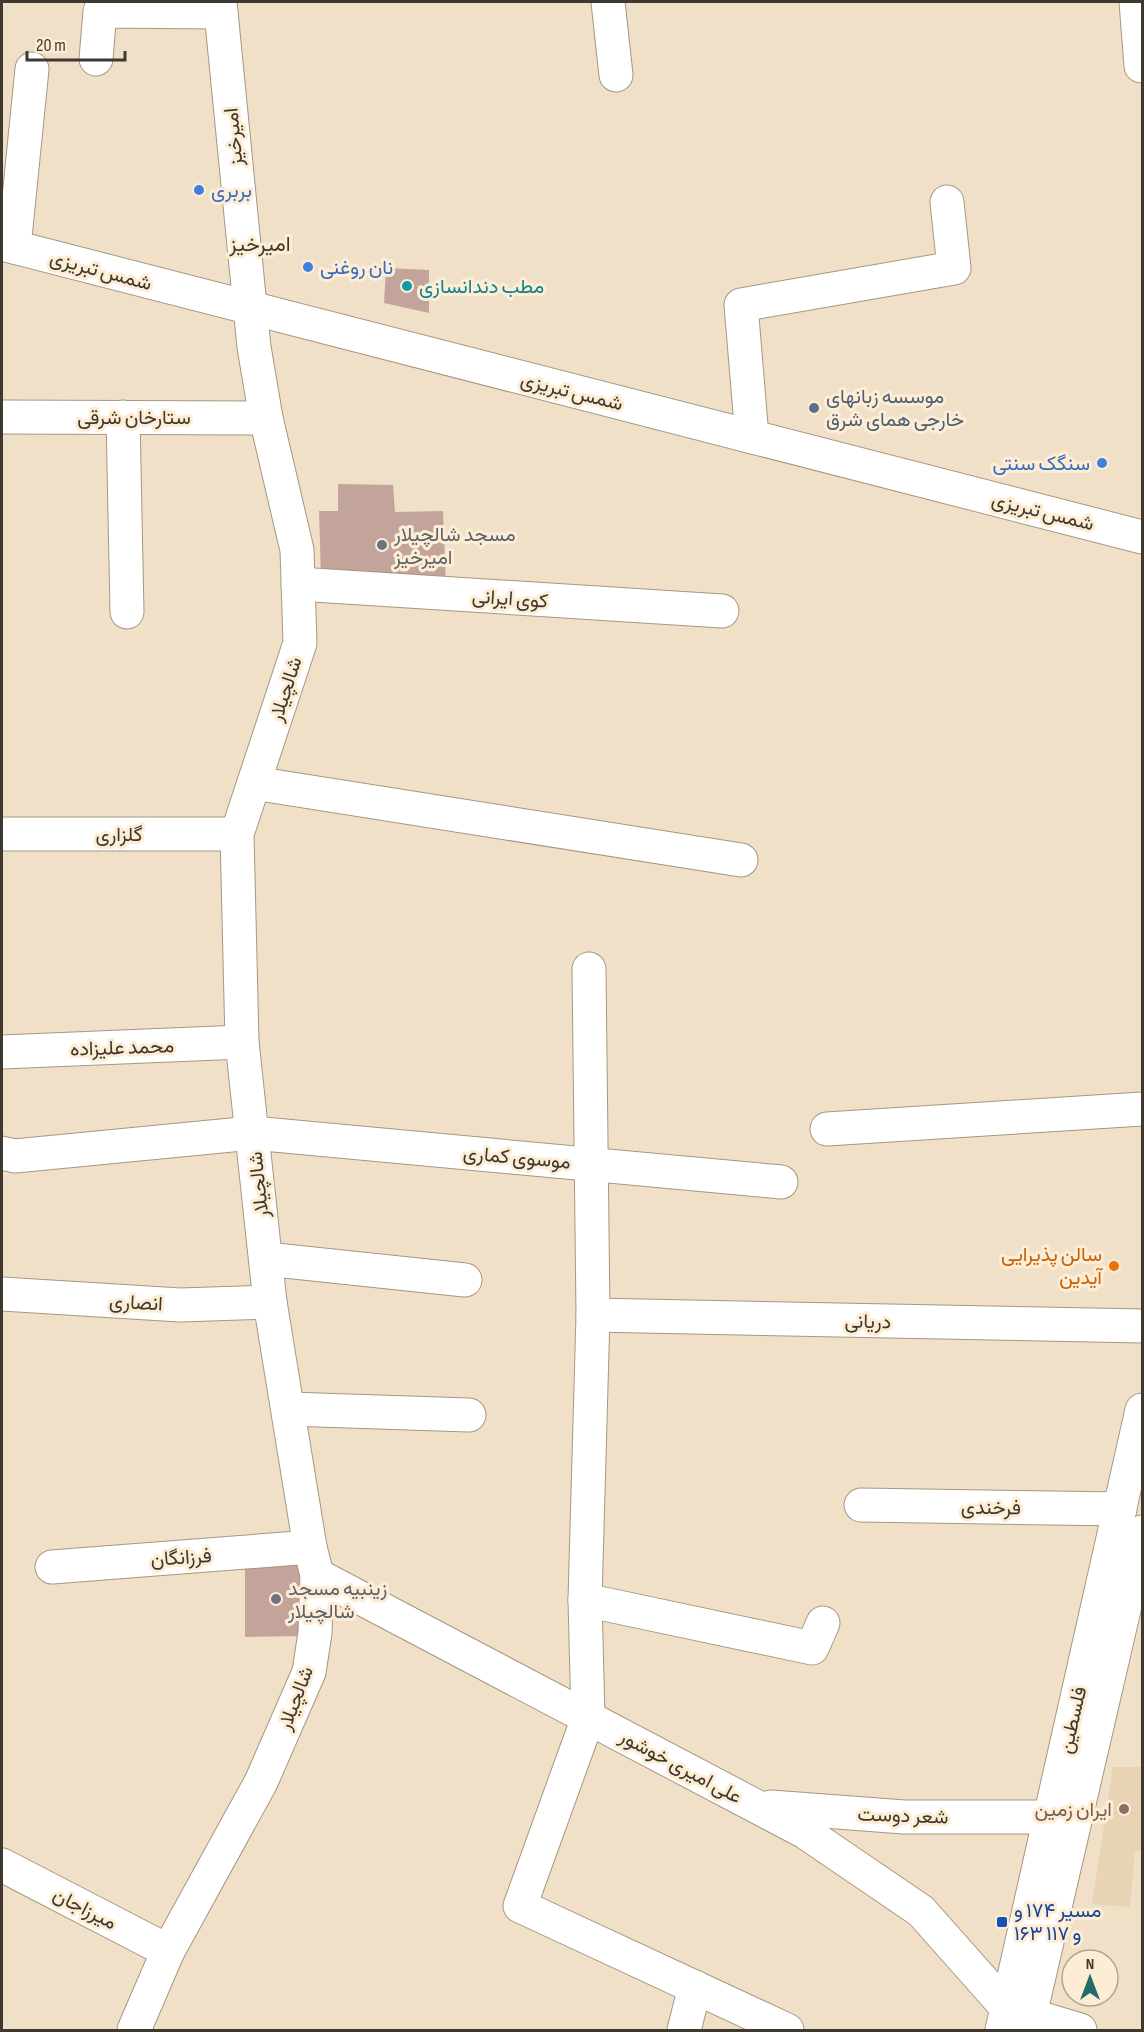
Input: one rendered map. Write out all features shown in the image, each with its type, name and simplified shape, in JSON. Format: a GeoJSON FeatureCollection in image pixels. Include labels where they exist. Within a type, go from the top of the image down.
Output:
{"type":"FeatureCollection","features":[{"type":"Feature","properties":{"kind":"street"},"geometry":{"type":"LineString","coordinates":[[608,2],[616,75]]}},
{"type":"Feature","properties":{"kind":"street"},"geometry":{"type":"LineString","coordinates":[[1136,2],[1142,66]]}},
{"type":"Feature","properties":{"kind":"street"},"geometry":{"type":"LineString","coordinates":[[96,60],[100,11],[221,7]]}},
{"type":"Feature","properties":{"kind":"street","name":"امیرخیز"},"geometry":{"type":"LineString","coordinates":[[221,7],[249,309]]}},
{"type":"Feature","properties":{"kind":"street"},"geometry":{"type":"LineString","coordinates":[[8,246],[32,69]]}},
{"type":"Feature","properties":{"kind":"street"},"geometry":{"type":"LineString","coordinates":[[752,437],[741,305],[954,268],[947,202]]}},
{"type":"Feature","properties":{"kind":"street","name":"شمس تبریزی"},"geometry":{"type":"LineString","coordinates":[[8,246],[1143,537]]}},
{"type":"Feature","properties":{"kind":"street","name":"شالچیلار"},"geometry":{"type":"LineString","coordinates":[[134,2031],[168,1951],[261,1782],[309,1672],[315,1633],[314,1561],[270,1302],[242,1042],[237,834],[300,643],[297,550],[266,418],[249,309]]}},
{"type":"Feature","properties":{"kind":"street","name":"ستارخان شرقی"},"geometry":{"type":"LineString","coordinates":[[2,417],[266,418]]}},
{"type":"Feature","properties":{"kind":"street"},"geometry":{"type":"LineString","coordinates":[[123,417],[127,612]]}},
{"type":"Feature","properties":{"kind":"street","name":"کوی ایرانی"},"geometry":{"type":"LineString","coordinates":[[298,584],[722,611]]}},
{"type":"Feature","properties":{"kind":"street"},"geometry":{"type":"LineString","coordinates":[[254,783],[741,860]]}},
{"type":"Feature","properties":{"kind":"street","name":"گلزاری"},"geometry":{"type":"LineString","coordinates":[[2,834],[237,834]]}},
{"type":"Feature","properties":{"kind":"street"},"geometry":{"type":"LineString","coordinates":[[589,969],[593,1315],[585,1600],[588,1718],[520,1906],[787,2031]]}},
{"type":"Feature","properties":{"kind":"street","name":"محمد علیزاده"},"geometry":{"type":"LineString","coordinates":[[2,1052],[242,1042]]}},
{"type":"Feature","properties":{"kind":"street"},"geometry":{"type":"LineString","coordinates":[[827,1129],[1143,1109]]}},
{"type":"Feature","properties":{"kind":"street","name":"موسوی کماری"},"geometry":{"type":"LineString","coordinates":[[2,1154],[15,1156],[252,1133],[781,1182]]}},
{"type":"Feature","properties":{"kind":"street"},"geometry":{"type":"LineString","coordinates":[[266,1259],[465,1280]]}},
{"type":"Feature","properties":{"kind":"street","name":"انصاری"},"geometry":{"type":"LineString","coordinates":[[2,1294],[180,1305],[270,1302]]}},
{"type":"Feature","properties":{"kind":"street","name":"دریانی"},"geometry":{"type":"LineString","coordinates":[[593,1315],[1143,1326]]}},
{"type":"Feature","properties":{"kind":"street"},"geometry":{"type":"LineString","coordinates":[[288,1408],[469,1415]]}},
{"type":"Feature","properties":{"kind":"street","name":"فلسطین"},"geometry":{"type":"LineString","coordinates":[[1016,2021],[1050,1817],[1131,1520],[1143,1410]]}},
{"type":"Feature","properties":{"kind":"street","name":"فرخندی"},"geometry":{"type":"LineString","coordinates":[[861,1505],[1131,1520]]}},
{"type":"Feature","properties":{"kind":"street"},"geometry":{"type":"LineString","coordinates":[[1080,2031],[1016,2021],[1131,1520]]}},
{"type":"Feature","properties":{"kind":"street","name":"فرزانگان"},"geometry":{"type":"LineString","coordinates":[[52,1567],[314,1561]]}},
{"type":"Feature","properties":{"kind":"street","name":"علی امیری خوشور"},"geometry":{"type":"LineString","coordinates":[[314,1561],[588,1718],[805,1832],[921,1911],[1016,2021]]}},
{"type":"Feature","properties":{"kind":"street"},"geometry":{"type":"LineString","coordinates":[[585,1600],[812,1648],[823,1623]]}},
{"type":"Feature","properties":{"kind":"street","name":"شعر دوست"},"geometry":{"type":"LineString","coordinates":[[755,1806],[904,1817],[1050,1817]]}},
{"type":"Feature","properties":{"kind":"street","name":"میرزاجان"},"geometry":{"type":"LineString","coordinates":[[2,1865],[168,1951]]}},
{"type":"Feature","properties":{"kind":"street"},"geometry":{"type":"LineString","coordinates":[[684,2031],[695,1988]]}},
{"type":"Feature","properties":{"kind":"shaded area","name":"ایران زمین"},"geometry":{"type":"Polygon","coordinates":[[[1113,1767],[1142,1767],[1142,1851],[1135,1851],[1130,1907],[1092,1904],[1113,1767]]]}},
{"type":"Feature","properties":{"kind":"building","name":"مطب دندانسازی"},"geometry":{"type":"Polygon","coordinates":[[[386,268],[429,270],[429,313],[384,303],[386,268]]]}},
{"type":"Feature","properties":{"kind":"building","name":"مسجد شالچیلار امیرخیز"},"geometry":{"type":"Polygon","coordinates":[[[338,484],[393,485],[395,512],[443,511],[446,586],[321,579],[319,511],[338,511],[338,484]]]}},
{"type":"Feature","properties":{"kind":"building","name":"زینبیه مسجد شالچیلار"},"geometry":{"type":"Polygon","coordinates":[[[245,1561],[307,1561],[308,1636],[245,1637],[245,1561]]]}},
{"type":"Feature","properties":{"kind":"place","name":"بربری"},"geometry":{"type":"Point","coordinates":[199,190]}},
{"type":"Feature","properties":{"kind":"place","name":"نان روغنی"},"geometry":{"type":"Point","coordinates":[308,267]}},
{"type":"Feature","properties":{"kind":"place","name":"مطب دندانسازی"},"geometry":{"type":"Point","coordinates":[407,286]}},
{"type":"Feature","properties":{"kind":"place","name":"موسسه زبانهای خارجی همای شرق"},"geometry":{"type":"Point","coordinates":[814,408]}},
{"type":"Feature","properties":{"kind":"place","name":"سنگک سنتی"},"geometry":{"type":"Point","coordinates":[1102,463]}},
{"type":"Feature","properties":{"kind":"place","name":"مسجد شالچیلار امیرخیز"},"geometry":{"type":"Point","coordinates":[382,545]}},
{"type":"Feature","properties":{"kind":"place","name":"سالن پذیرایی آیدین"},"geometry":{"type":"Point","coordinates":[1114,1266]}},
{"type":"Feature","properties":{"kind":"place","name":"زینبیه مسجد شالچیلار"},"geometry":{"type":"Point","coordinates":[276,1599]}},
{"type":"Feature","properties":{"kind":"place","name":"ایران زمین"},"geometry":{"type":"Point","coordinates":[1124,1809]}},
{"type":"Feature","properties":{"kind":"place","name":"مسیر ۱۷۴ و ۱۶۳ و ۱۱۷"},"geometry":{"type":"Point","coordinates":[1002,1922]}},
{"type":"Feature","properties":{"kind":"district","name":"امیرخیز"},"geometry":{"type":"Point","coordinates":[260,244]}}]}
